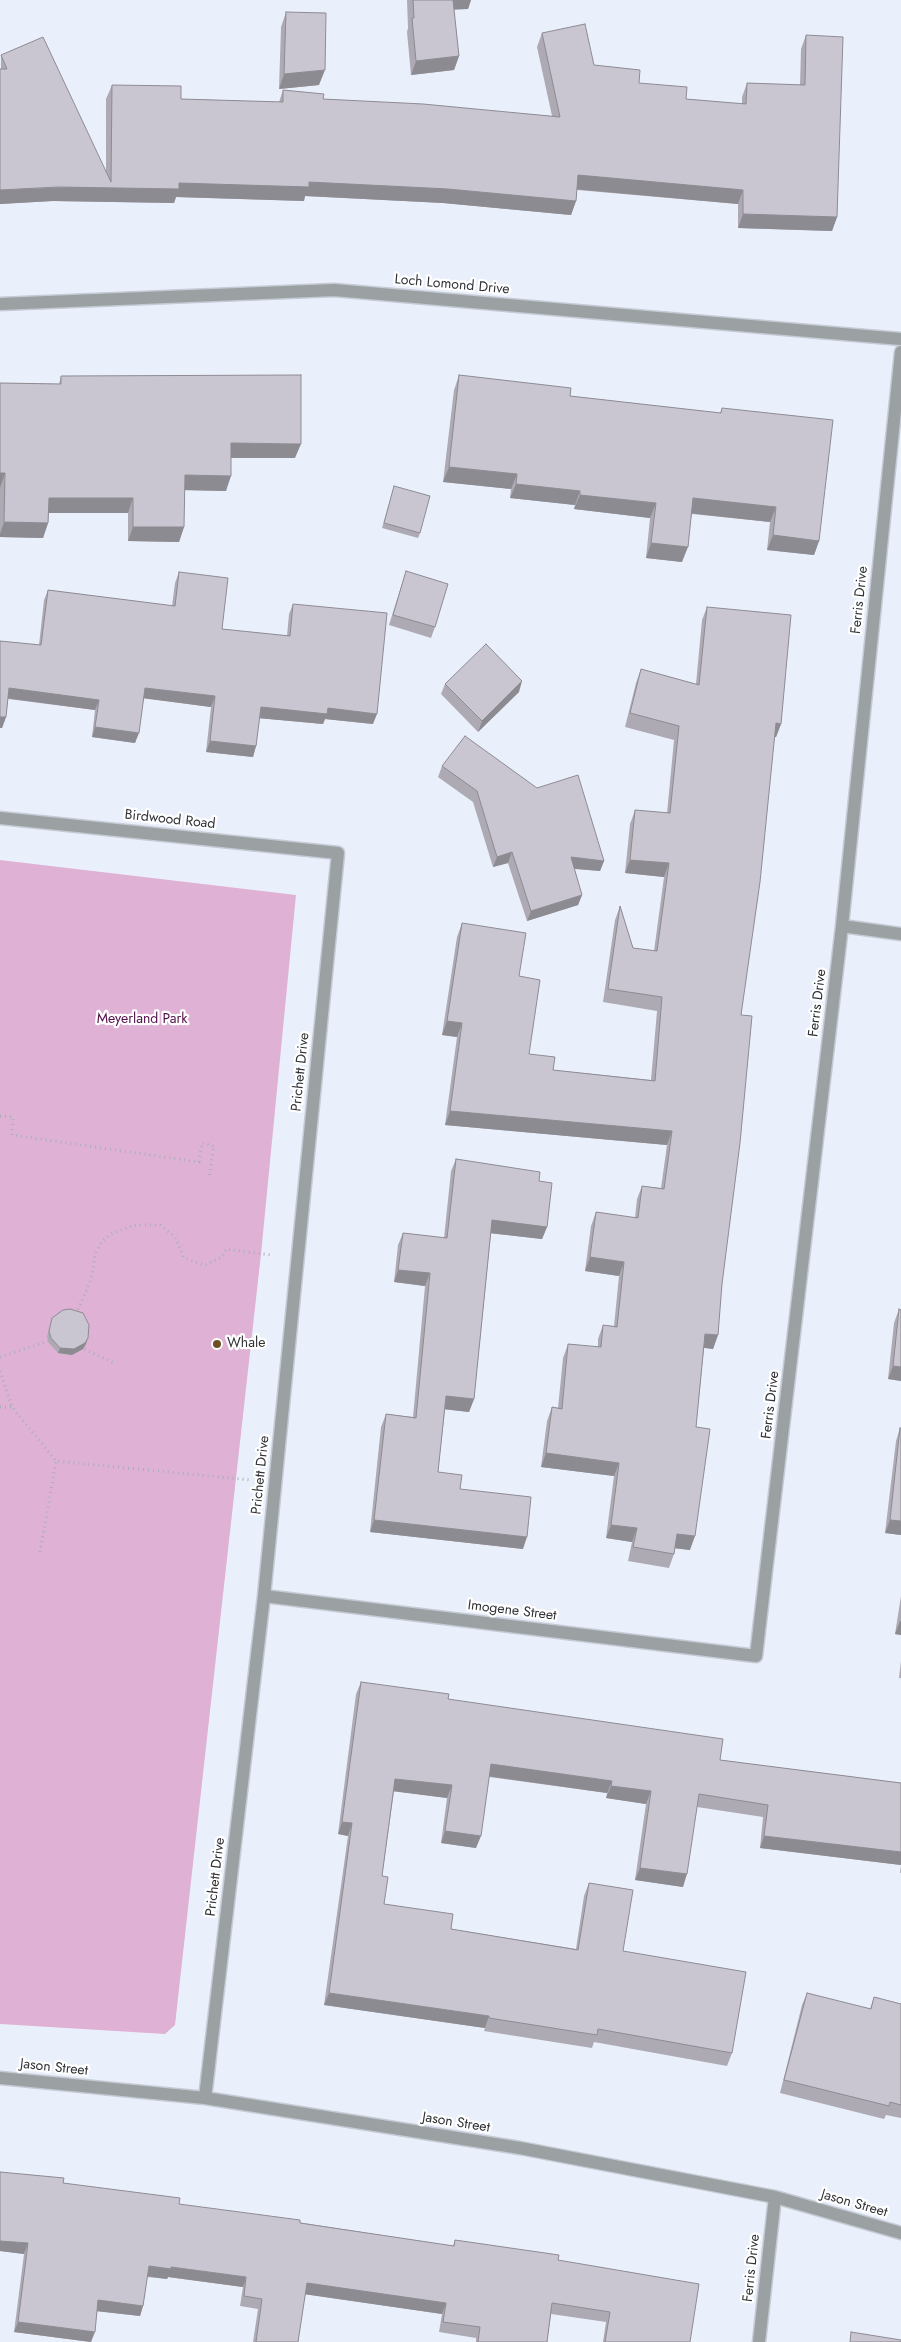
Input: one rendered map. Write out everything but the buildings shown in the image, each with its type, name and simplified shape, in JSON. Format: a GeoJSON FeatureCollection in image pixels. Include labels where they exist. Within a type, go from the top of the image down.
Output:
{"type":"FeatureCollection","features":[{"type":"Feature","properties":{"kind":"street","name":"Loch Lomond Drive"},"geometry":{"type":"LineString","coordinates":[[0,304],[334,290],[901,339]]}},
{"type":"Feature","properties":{"kind":"street","name":"Ferris Drive"},"geometry":{"type":"LineString","coordinates":[[756,1656],[842,926],[901,352]]}},
{"type":"Feature","properties":{"kind":"street","name":"Birdwood Road"},"geometry":{"type":"LineString","coordinates":[[0,818],[338,853]]}},
{"type":"Feature","properties":{"kind":"street","name":"Prichett Drive"},"geometry":{"type":"LineString","coordinates":[[204,2098],[264,1596],[338,853]]}},
{"type":"Feature","properties":{"kind":"street"},"geometry":{"type":"LineString","coordinates":[[842,926],[901,934]]}},
{"type":"Feature","properties":{"kind":"street","name":"Imogene Street"},"geometry":{"type":"LineString","coordinates":[[264,1596],[756,1656]]}},
{"type":"Feature","properties":{"kind":"street","name":"Jason Street"},"geometry":{"type":"LineString","coordinates":[[0,2078],[204,2098],[520,2148],[775,2197],[901,2233]]}},
{"type":"Feature","properties":{"kind":"street","name":"Ferris Drive"},"geometry":{"type":"LineString","coordinates":[[759,2342],[775,2197]]}},
{"type":"Feature","properties":{"kind":"path"},"geometry":{"type":"LineString","coordinates":[[0,1116],[13,1117],[12,1135],[199,1162],[202,1143],[214,1146],[209,1178]]}},
{"type":"Feature","properties":{"kind":"path"},"geometry":{"type":"LineString","coordinates":[[75,1316],[89,1284],[95,1255],[102,1241],[111,1234],[134,1225],[160,1224],[175,1238],[184,1258],[205,1265],[222,1257],[226,1249],[298,1258]]}},
{"type":"Feature","properties":{"kind":"path"},"geometry":{"type":"LineString","coordinates":[[0,1357],[57,1338]]}},
{"type":"Feature","properties":{"kind":"path"},"geometry":{"type":"LineString","coordinates":[[77,1344],[116,1364]]}},
{"type":"Feature","properties":{"kind":"path"},"geometry":{"type":"LineString","coordinates":[[0,1372],[12,1407],[56,1461],[275,1482]]}},
{"type":"Feature","properties":{"kind":"path"},"geometry":{"type":"LineString","coordinates":[[0,1406],[12,1407]]}},
{"type":"Feature","properties":{"kind":"path"},"geometry":{"type":"LineString","coordinates":[[40,1552],[56,1461]]}},
{"type":"Feature","properties":{"kind":"green space","name":"Meyerland Park"},"geometry":{"type":"Polygon","coordinates":[[[0,860],[296,895],[261,1254],[175,2025],[165,2034],[0,2024],[0,860]]]}},
{"type":"Feature","properties":{"kind":"place","name":"Whale"},"geometry":{"type":"Point","coordinates":[217,1344]}}]}
